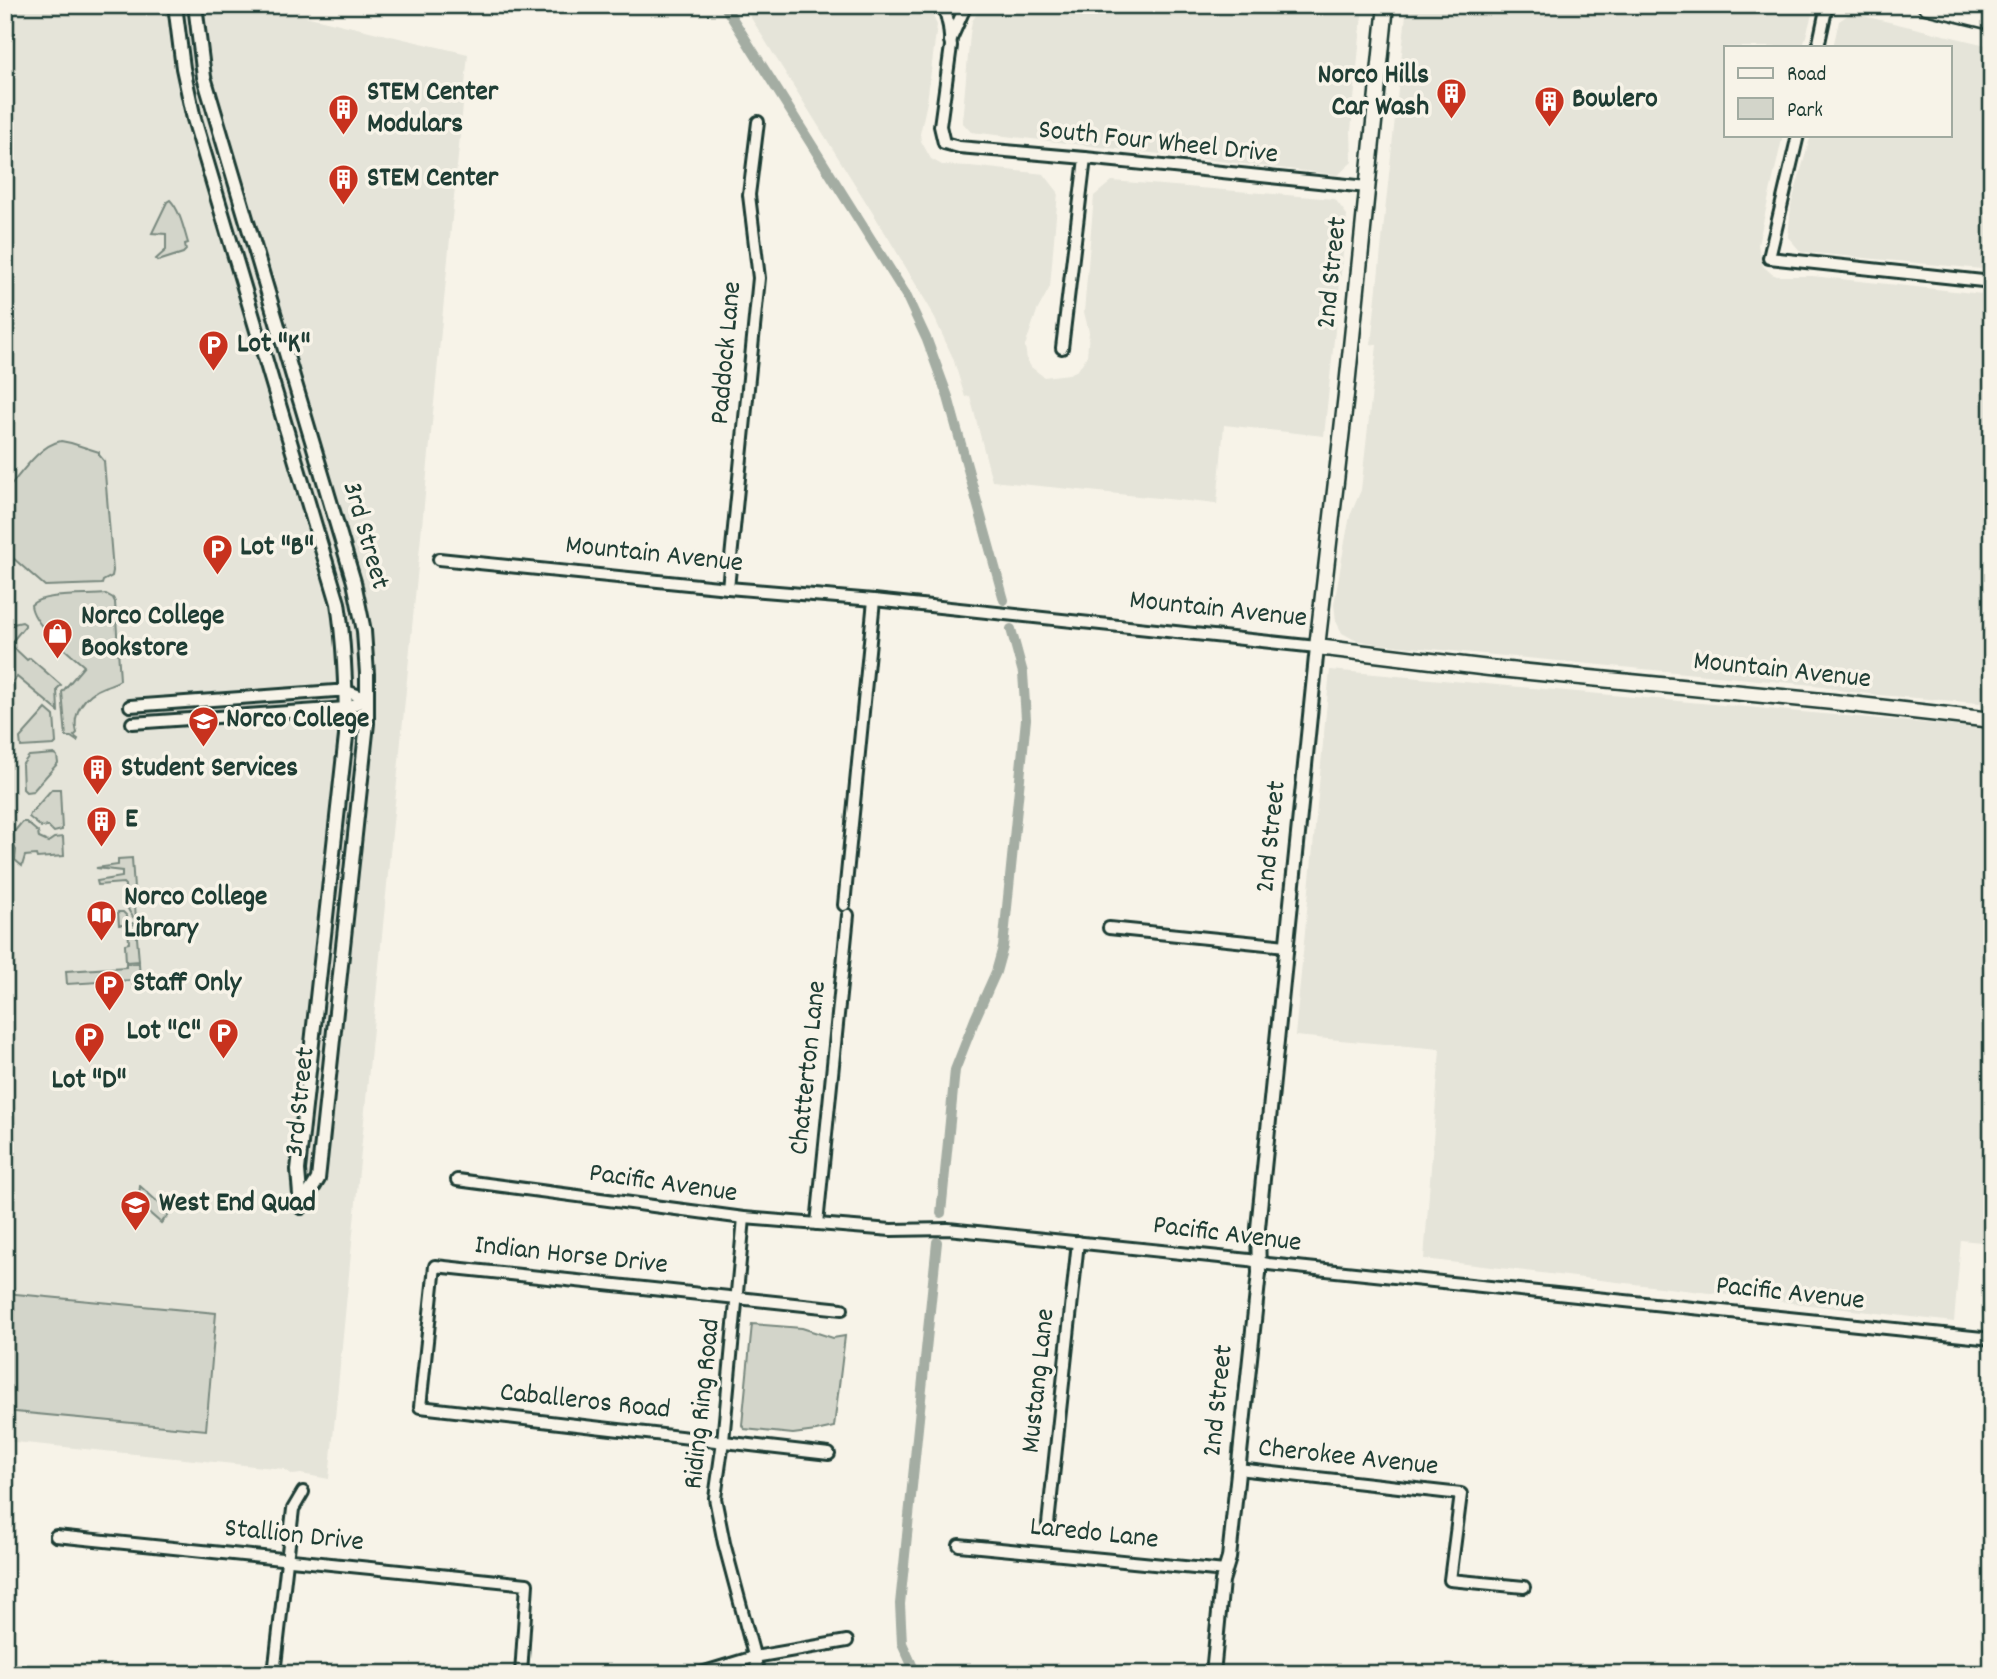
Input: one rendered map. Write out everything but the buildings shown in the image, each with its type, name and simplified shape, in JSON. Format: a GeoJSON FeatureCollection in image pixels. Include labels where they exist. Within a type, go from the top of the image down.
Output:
{"type":"FeatureCollection","features":[{"type":"Feature","properties":{"kind":"main road","name":"2nd Street"},"geometry":{"type":"LineString","coordinates":[[1317,647],[1386,5]]}},
{"type":"Feature","properties":{"kind":"main road"},"geometry":{"type":"LineString","coordinates":[[1926,5],[1992,21]]}},
{"type":"Feature","properties":{"kind":"main road","name":"Mountain Avenue"},"geometry":{"type":"LineString","coordinates":[[1317,647],[1489,668],[1992,720]]}},
{"type":"Feature","properties":{"kind":"street","name":"3rd Street"},"geometry":{"type":"LineString","coordinates":[[176,5],[183,68],[194,120],[338,603],[343,638],[345,749],[298,1170],[301,1207],[318,1179],[364,750],[368,699],[364,631],[354,582],[204,77],[195,5]]}},
{"type":"Feature","properties":{"kind":"street"},"geometry":{"type":"LineString","coordinates":[[944,5],[950,41]]}},
{"type":"Feature","properties":{"kind":"street"},"geometry":{"type":"LineString","coordinates":[[950,41],[966,5]]}},
{"type":"Feature","properties":{"kind":"street"},"geometry":{"type":"LineString","coordinates":[[1818,46],[1827,5]]}},
{"type":"Feature","properties":{"kind":"street","name":"South Four Wheel Drive"},"geometry":{"type":"LineString","coordinates":[[950,41],[940,126],[944,143],[959,147],[1367,187]]}},
{"type":"Feature","properties":{"kind":"street","name":"Paddock Lane"},"geometry":{"type":"LineString","coordinates":[[728,588],[760,278],[749,195],[758,122]]}},
{"type":"Feature","properties":{"kind":"street"},"geometry":{"type":"LineString","coordinates":[[1798,136],[1769,258],[1992,282]]}},
{"type":"Feature","properties":{"kind":"street"},"geometry":{"type":"LineString","coordinates":[[1062,348],[1085,158]]}},
{"type":"Feature","properties":{"kind":"street"},"geometry":{"type":"LineString","coordinates":[[287,432],[307,428]]}},
{"type":"Feature","properties":{"kind":"street","name":"Mountain Avenue"},"geometry":{"type":"LineString","coordinates":[[439,559],[995,612],[1317,647]]}},
{"type":"Feature","properties":{"kind":"street","name":"Chatterton Lane"},"geometry":{"type":"LineString","coordinates":[[817,1224],[874,600]]}},
{"type":"Feature","properties":{"kind":"street","name":"2nd Street"},"geometry":{"type":"LineString","coordinates":[[1213,1674],[1222,1581],[1229,1558],[1259,1262],[1258,1228],[1317,647]]}},
{"type":"Feature","properties":{"kind":"street"},"geometry":{"type":"LineString","coordinates":[[130,706],[346,691],[368,699]]}},
{"type":"Feature","properties":{"kind":"street"},"geometry":{"type":"LineString","coordinates":[[132,723],[346,708],[368,699]]}},
{"type":"Feature","properties":{"kind":"street"},"geometry":{"type":"LineString","coordinates":[[1109,928],[1286,946]]}},
{"type":"Feature","properties":{"kind":"street","name":"Pacific Avenue"},"geometry":{"type":"LineString","coordinates":[[457,1180],[744,1218],[891,1230],[948,1229],[1268,1265],[1992,1339]]}},
{"type":"Feature","properties":{"kind":"street","name":"Riding Ring Road"},"geometry":{"type":"LineString","coordinates":[[744,1218],[738,1297],[715,1498],[724,1543],[759,1674]]}},
{"type":"Feature","properties":{"kind":"street","name":"Mustang Lane"},"geometry":{"type":"LineString","coordinates":[[1048,1524],[1078,1242]]}},
{"type":"Feature","properties":{"kind":"street","name":"Indian Horse Drive"},"geometry":{"type":"LineString","coordinates":[[420,1407],[435,1266],[842,1309]]}},
{"type":"Feature","properties":{"kind":"street","name":"Caballeros Road"},"geometry":{"type":"LineString","coordinates":[[420,1407],[829,1454]]}},
{"type":"Feature","properties":{"kind":"street","name":"Cherokee Avenue"},"geometry":{"type":"LineString","coordinates":[[1238,1469],[1461,1494],[1450,1580],[1524,1587]]}},
{"type":"Feature","properties":{"kind":"street"},"geometry":{"type":"LineString","coordinates":[[274,1674],[293,1509],[303,1492]]}},
{"type":"Feature","properties":{"kind":"street","name":"Stallion Drive"},"geometry":{"type":"LineString","coordinates":[[56,1536],[527,1584],[521,1674]]}},
{"type":"Feature","properties":{"kind":"street","name":"Laredo Lane"},"geometry":{"type":"LineString","coordinates":[[959,1545],[1225,1570]]}},
{"type":"Feature","properties":{"kind":"street"},"geometry":{"type":"LineString","coordinates":[[698,1674],[754,1657],[847,1641]]}},
{"type":"Feature","properties":{"kind":"shaded area","name":"Norco College"},"geometry":{"type":"Polygon","coordinates":[[[5,5],[258,5],[468,54],[329,1479],[293,1475],[284,1469],[5,1441],[5,5]]]}},
{"type":"Feature","properties":{"kind":"shaded area"},"geometry":{"type":"Polygon","coordinates":[[[743,5],[928,5],[937,25],[920,134],[931,159],[942,165],[1044,174],[1058,192],[1050,287],[1037,311],[1025,346],[1031,367],[1044,377],[1069,374],[1078,370],[1087,356],[1089,332],[1084,312],[1094,196],[1112,181],[1335,199],[1347,215],[1324,436],[1224,425],[1217,504],[992,481],[970,396],[965,397],[953,358],[931,310],[743,5]]]}},
{"type":"Feature","properties":{"kind":"shaded area"},"geometry":{"type":"Polygon","coordinates":[[[983,5],[1363,5],[1351,131],[1352,162],[1338,175],[971,132],[962,122],[970,34],[972,21],[983,5]]]}},
{"type":"Feature","properties":{"kind":"shaded area"},"geometry":{"type":"Polygon","coordinates":[[[1407,5],[1807,6],[1812,14],[1803,46],[1724,46],[1724,136],[1783,136],[1758,245],[1763,266],[1772,274],[1992,295],[1992,704],[1878,695],[1823,686],[1378,644],[1355,640],[1342,633],[1336,621],[1334,604],[1350,516],[1361,490],[1377,345],[1371,344],[1407,5]]]}},
{"type":"Feature","properties":{"kind":"shaded area"},"geometry":{"type":"Polygon","coordinates":[[[1851,13],[1986,45],[1987,80],[1992,100],[1992,270],[1801,252],[1788,237],[1791,205],[1811,136],[1952,136],[1952,46],[1833,46],[1839,21],[1851,13]]]}},
{"type":"Feature","properties":{"kind":"shaded area"},"geometry":{"type":"Polygon","coordinates":[[[1330,670],[1992,729],[1992,1243],[1961,1240],[1954,1322],[1424,1259],[1440,1049],[1295,1036],[1330,670]]]}},
{"type":"Feature","properties":{"kind":"green space"},"geometry":{"type":"Polygon","coordinates":[[[170,200],[179,215],[188,243],[185,244],[186,250],[183,253],[158,261],[156,259],[166,250],[166,234],[152,233],[170,200]]]}},
{"type":"Feature","properties":{"kind":"green space"},"geometry":{"type":"Polygon","coordinates":[[[61,441],[99,452],[104,461],[113,571],[112,576],[102,584],[45,586],[5,551],[5,492],[38,454],[61,441]]]}},
{"type":"Feature","properties":{"kind":"green space"},"geometry":{"type":"Polygon","coordinates":[[[106,594],[115,602],[120,680],[97,690],[81,705],[76,718],[77,733],[74,736],[77,741],[66,737],[62,692],[84,666],[45,630],[33,613],[31,605],[45,598],[106,594]]]}},
{"type":"Feature","properties":{"kind":"green space"},"geometry":{"type":"Polygon","coordinates":[[[22,622],[25,626],[10,644],[61,685],[57,689],[58,711],[17,677],[5,690],[5,631],[13,624],[22,622]]]}},
{"type":"Feature","properties":{"kind":"green space"},"geometry":{"type":"Polygon","coordinates":[[[46,709],[54,716],[56,743],[21,747],[20,738],[46,709]]]}},
{"type":"Feature","properties":{"kind":"green space"},"geometry":{"type":"Polygon","coordinates":[[[54,754],[58,763],[33,791],[26,792],[23,789],[22,765],[29,756],[54,754]]]}},
{"type":"Feature","properties":{"kind":"green space"},"geometry":{"type":"Polygon","coordinates":[[[52,789],[60,789],[62,830],[54,832],[48,826],[41,827],[29,817],[52,789]]]}},
{"type":"Feature","properties":{"kind":"green space"},"geometry":{"type":"Polygon","coordinates":[[[22,822],[26,822],[38,832],[39,838],[48,842],[63,837],[64,856],[25,856],[22,866],[15,860],[16,850],[9,838],[22,822]]]}},
{"type":"Feature","properties":{"kind":"green space"},"geometry":{"type":"Polygon","coordinates":[[[132,858],[136,920],[128,908],[123,883],[98,885],[97,881],[122,877],[122,871],[96,868],[118,865],[118,859],[132,858]]]}},
{"type":"Feature","properties":{"kind":"green space"},"geometry":{"type":"Polygon","coordinates":[[[118,912],[123,912],[128,923],[136,926],[139,961],[126,962],[128,925],[119,925],[118,912]]]}},
{"type":"Feature","properties":{"kind":"green space"},"geometry":{"type":"Polygon","coordinates":[[[139,963],[140,981],[133,987],[132,980],[67,984],[66,971],[126,967],[126,964],[139,963]]]}},
{"type":"Feature","properties":{"kind":"green space"},"geometry":{"type":"Polygon","coordinates":[[[140,1186],[170,1213],[161,1223],[147,1211],[140,1219],[137,1216],[140,1186]]]}},
{"type":"Feature","properties":{"kind":"green space"},"geometry":{"type":"Polygon","coordinates":[[[5,1293],[216,1313],[206,1430],[5,1411],[5,1293]]]}},
{"type":"Feature","properties":{"kind":"green space"},"geometry":{"type":"Polygon","coordinates":[[[752,1324],[802,1328],[833,1338],[845,1336],[834,1427],[793,1434],[744,1429],[742,1425],[752,1324]]]}},
{"type":"Feature","properties":{"kind":"waterway"},"geometry":{"type":"LineString","coordinates":[[724,5],[906,295],[927,340],[948,397],[1004,600]]}},
{"type":"Feature","properties":{"kind":"waterway"},"geometry":{"type":"LineString","coordinates":[[941,1213],[955,1070],[996,972],[1003,947],[1026,719],[1023,673],[1011,629]]}},
{"type":"Feature","properties":{"kind":"waterway"},"geometry":{"type":"LineString","coordinates":[[916,1674],[902,1643],[900,1604],[937,1242]]}},
{"type":"Feature","properties":{"kind":"place","name":"Norco Hills Car Wash"},"geometry":{"type":"Point","coordinates":[1452,120]}},
{"type":"Feature","properties":{"kind":"place","name":"Bowlero"},"geometry":{"type":"Point","coordinates":[1549,128]}},
{"type":"Feature","properties":{"kind":"place","name":"STEM Center Modulars"},"geometry":{"type":"Point","coordinates":[344,137]}},
{"type":"Feature","properties":{"kind":"place","name":"STEM Center"},"geometry":{"type":"Point","coordinates":[344,207]}},
{"type":"Feature","properties":{"kind":"place","name":"Lot \"K\""},"geometry":{"type":"Point","coordinates":[214,373]}},
{"type":"Feature","properties":{"kind":"place","name":"Lot \"B\""},"geometry":{"type":"Point","coordinates":[217,576]}},
{"type":"Feature","properties":{"kind":"place","name":"Norco College Bookstore"},"geometry":{"type":"Point","coordinates":[58,661]}},
{"type":"Feature","properties":{"kind":"place","name":"Norco College"},"geometry":{"type":"Point","coordinates":[203,748]}},
{"type":"Feature","properties":{"kind":"place","name":"Student Services"},"geometry":{"type":"Point","coordinates":[98,797]}},
{"type":"Feature","properties":{"kind":"place","name":"E"},"geometry":{"type":"Point","coordinates":[102,848]}},
{"type":"Feature","properties":{"kind":"place","name":"Norco College Library"},"geometry":{"type":"Point","coordinates":[101,942]}},
{"type":"Feature","properties":{"kind":"place","name":"Staff Only"},"geometry":{"type":"Point","coordinates":[110,1012]}},
{"type":"Feature","properties":{"kind":"place","name":"Lot \"C\""},"geometry":{"type":"Point","coordinates":[224,1060]}},
{"type":"Feature","properties":{"kind":"place","name":"Lot \"D\""},"geometry":{"type":"Point","coordinates":[89,1065]}},
{"type":"Feature","properties":{"kind":"place","name":"West End Quad"},"geometry":{"type":"Point","coordinates":[136,1232]}}]}
